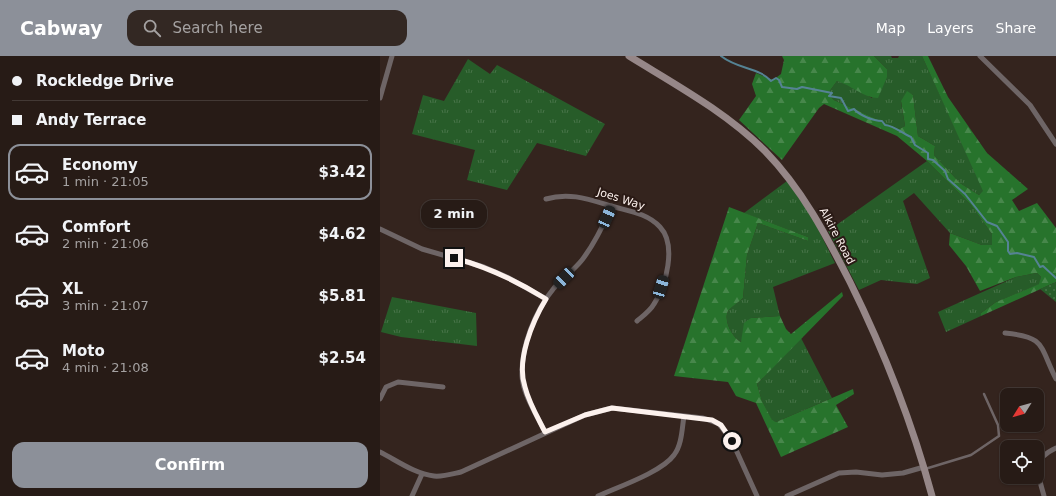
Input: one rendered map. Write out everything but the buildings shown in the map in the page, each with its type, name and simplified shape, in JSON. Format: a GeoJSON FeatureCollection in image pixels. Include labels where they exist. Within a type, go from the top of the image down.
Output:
{"type":"FeatureCollection","features":[{"type":"Feature","properties":{"kind":"main road","name":"Alkire Road"},"geometry":{"type":"LineString","coordinates":[[629,56],[712,108],[740,129],[764,150],[796,187],[832,246],[874,334],[898,392],[932,496]]}},
{"type":"Feature","properties":{"kind":"street"},"geometry":{"type":"LineString","coordinates":[[380,98],[392,56]]}},
{"type":"Feature","properties":{"kind":"street"},"geometry":{"type":"LineString","coordinates":[[980,56],[1030,105],[1056,144]]}},
{"type":"Feature","properties":{"kind":"street","name":"Joes Way"},"geometry":{"type":"LineString","coordinates":[[546,199],[558,195],[572,195],[640,214],[652,221],[665,234],[670,253],[658,298],[649,311],[637,321]]}},
{"type":"Feature","properties":{"kind":"street"},"geometry":{"type":"LineString","coordinates":[[545,432],[528,396],[522,376],[526,345],[532,327],[546,299],[582,260],[598,238],[612,206]]}},
{"type":"Feature","properties":{"kind":"street"},"geometry":{"type":"LineString","coordinates":[[380,229],[422,249],[466,261],[495,272],[528,288],[546,299]]}},
{"type":"Feature","properties":{"kind":"street"},"geometry":{"type":"LineString","coordinates":[[1005,333],[1024,335],[1034,338],[1041,346],[1056,379]]}},
{"type":"Feature","properties":{"kind":"street"},"geometry":{"type":"LineString","coordinates":[[380,398],[386,387],[398,382],[443,387]]}},
{"type":"Feature","properties":{"kind":"street"},"geometry":{"type":"LineString","coordinates":[[380,452],[422,474],[435,476],[461,472],[545,432],[585,415],[612,408],[703,418],[719,424],[726,432],[757,496]]}},
{"type":"Feature","properties":{"kind":"street"},"geometry":{"type":"LineString","coordinates":[[598,496],[656,469],[670,459],[679,444],[684,416]]}},
{"type":"Feature","properties":{"kind":"street"},"geometry":{"type":"LineString","coordinates":[[1044,496],[1038,475],[1038,465],[1045,453],[1056,448]]}},
{"type":"Feature","properties":{"kind":"street"},"geometry":{"type":"LineString","coordinates":[[788,496],[839,473],[856,472],[882,475],[903,473],[924,468]]}},
{"type":"Feature","properties":{"kind":"street"},"geometry":{"type":"LineString","coordinates":[[412,496],[422,474]]}},
{"type":"Feature","properties":{"kind":"lane"},"geometry":{"type":"LineString","coordinates":[[924,468],[971,455],[999,436],[998,425],[984,394]]}},
{"type":"Feature","properties":{"kind":"green space"},"geometry":{"type":"Polygon","coordinates":[[[782,56],[874,56],[887,69],[887,77],[878,98],[863,94],[837,81],[829,92],[830,96],[834,100],[899,129],[905,126],[901,101],[907,91],[913,95],[918,136],[935,146],[934,155],[960,183],[979,195],[983,191],[922,56],[928,56],[948,97],[987,153],[1028,189],[1012,200],[1019,211],[1037,203],[1056,228],[1056,282],[981,316],[981,313],[996,302],[1039,284],[1041,277],[1037,273],[1016,277],[980,291],[966,266],[949,245],[950,233],[982,245],[992,245],[992,234],[971,205],[927,161],[897,136],[824,104],[819,108],[782,160],[739,120],[756,96],[752,84],[756,73],[773,80],[781,74],[784,60],[782,56]]]}},
{"type":"Feature","properties":{"kind":"green space"},"geometry":{"type":"Polygon","coordinates":[[[874,56],[891,56],[892,58],[898,58],[899,56],[922,56],[984,191],[979,195],[960,183],[934,155],[935,146],[918,136],[913,95],[907,92],[901,102],[905,126],[899,129],[834,100],[830,96],[829,92],[837,81],[845,83],[872,98],[887,69],[874,56]]]}},
{"type":"Feature","properties":{"kind":"green space"},"geometry":{"type":"Polygon","coordinates":[[[468,59],[490,74],[497,65],[605,124],[586,156],[537,143],[507,190],[467,180],[475,150],[412,134],[423,95],[444,101],[468,59]]]}},
{"type":"Feature","properties":{"kind":"green space"},"geometry":{"type":"Polygon","coordinates":[[[927,161],[971,205],[992,234],[992,245],[982,245],[950,233],[914,193],[903,201],[930,278],[917,284],[881,280],[859,290],[828,231],[927,161]]]}},
{"type":"Feature","properties":{"kind":"green space"},"geometry":{"type":"Polygon","coordinates":[[[787,181],[812,217],[835,263],[773,287],[780,316],[751,318],[741,342],[732,333],[728,324],[727,315],[729,309],[743,298],[747,255],[758,223],[808,241],[808,237],[744,213],[787,181]]]}},
{"type":"Feature","properties":{"kind":"green space"},"geometry":{"type":"Polygon","coordinates":[[[729,207],[808,237],[808,241],[758,223],[747,255],[743,298],[729,309],[727,315],[730,329],[738,340],[741,342],[744,323],[751,318],[780,316],[786,329],[791,334],[842,292],[843,296],[757,384],[762,401],[772,420],[776,422],[853,389],[854,394],[836,405],[848,427],[781,457],[756,403],[736,396],[728,382],[674,376],[729,207]]]}},
{"type":"Feature","properties":{"kind":"green space"},"geometry":{"type":"Polygon","coordinates":[[[1037,273],[1041,277],[1040,284],[996,302],[981,313],[981,316],[946,332],[938,312],[1016,277],[1037,273]]]}},
{"type":"Feature","properties":{"kind":"green space"},"geometry":{"type":"Polygon","coordinates":[[[1056,282],[1056,302],[1040,289],[1056,282]]]}},
{"type":"Feature","properties":{"kind":"green space"},"geometry":{"type":"Polygon","coordinates":[[[392,297],[476,313],[477,346],[401,337],[381,332],[392,297]]]}},
{"type":"Feature","properties":{"kind":"green space"},"geometry":{"type":"Polygon","coordinates":[[[801,338],[832,398],[776,422],[772,421],[762,401],[757,384],[801,338]]]}},
{"type":"Feature","properties":{"kind":"waterway"},"geometry":{"type":"LineString","coordinates":[[721,56],[734,64],[761,73],[771,81],[776,78],[779,80],[782,87],[797,89],[802,87],[832,93],[829,96],[841,98],[848,111],[854,109],[871,119],[882,121],[885,125],[911,137],[915,145],[928,153],[928,159],[933,160],[945,171],[948,179],[965,194],[987,222],[997,226],[1008,242],[1008,251],[1010,254],[1017,253],[1034,257],[1040,267],[1043,266],[1056,278]]}},
{"type":"Feature","properties":{"kind":"route"},"geometry":{"type":"LineString","coordinates":[[454,258],[484,267],[507,277],[546,299],[532,327],[526,345],[522,376],[524,387],[545,432],[585,415],[612,408],[712,420],[721,425],[732,441]]}}]}
